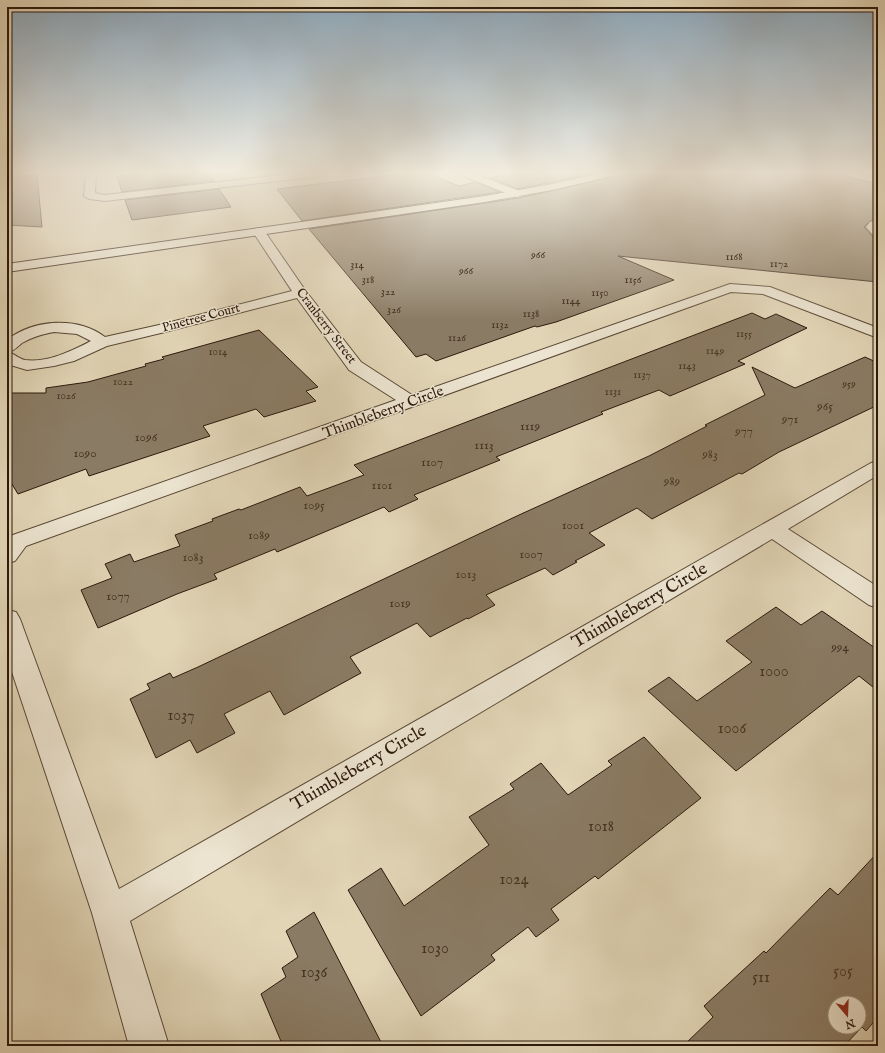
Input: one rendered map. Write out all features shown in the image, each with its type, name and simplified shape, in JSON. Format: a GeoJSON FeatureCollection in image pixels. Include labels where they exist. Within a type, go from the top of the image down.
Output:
{"type":"FeatureCollection","features":[{"type":"Feature","properties":{"kind":"street"},"geometry":{"type":"LineString","coordinates":[[7,268],[326,222]]}},
{"type":"Feature","properties":{"kind":"street"},"geometry":{"type":"LineString","coordinates":[[878,223],[874,224],[872,227],[878,233]]}},
{"type":"Feature","properties":{"kind":"street","name":"Cranberry Street"},"geometry":{"type":"LineString","coordinates":[[259,232],[300,292],[355,366],[411,402]]}},
{"type":"Feature","properties":{"kind":"street","name":"Thimbleberry Circle"},"geometry":{"type":"LineString","coordinates":[[7,555],[18,541],[730,288],[765,290],[878,333]]}},
{"type":"Feature","properties":{"kind":"street","name":"Pinetree Court"},"geometry":{"type":"LineString","coordinates":[[7,357],[17,363],[43,364],[72,356],[102,342],[160,329],[300,292]]}},
{"type":"Feature","properties":{"kind":"street"},"geometry":{"type":"LineString","coordinates":[[7,348],[21,337],[40,330],[59,328],[70,328],[89,332],[102,342]]}},
{"type":"Feature","properties":{"kind":"street","name":"Thimbleberry Circle"},"geometry":{"type":"LineString","coordinates":[[110,913],[878,467]]}},
{"type":"Feature","properties":{"kind":"street"},"geometry":{"type":"LineString","coordinates":[[773,529],[878,600]]}},
{"type":"Feature","properties":{"kind":"street"},"geometry":{"type":"LineString","coordinates":[[7,619],[110,913],[148,1046]]}},
{"type":"Feature","properties":{"kind":"building"},"geometry":{"type":"Polygon","coordinates":[[[7,222],[42,222],[42,227],[7,225],[7,222]]]}},
{"type":"Feature","properties":{"kind":"building"},"geometry":{"type":"Polygon","coordinates":[[[355,222],[869,222],[864,227],[873,237],[878,238],[878,282],[618,256],[674,280],[556,322],[537,327],[535,326],[436,361],[426,354],[416,357],[309,229],[355,222]]]}},
{"type":"Feature","properties":{"kind":"building"},"geometry":{"type":"Polygon","coordinates":[[[752,313],[765,319],[776,314],[807,328],[738,361],[745,364],[670,396],[659,390],[601,412],[603,414],[496,457],[500,460],[414,495],[418,499],[389,512],[384,507],[277,552],[275,549],[214,574],[217,579],[177,594],[98,628],[81,590],[112,578],[105,564],[130,554],[134,562],[180,546],[175,535],[213,521],[212,519],[239,509],[241,510],[300,487],[307,496],[364,475],[354,465],[752,313]]]}},
{"type":"Feature","properties":{"kind":"building"},"geometry":{"type":"Polygon","coordinates":[[[259,330],[318,387],[306,391],[316,401],[264,417],[256,409],[203,426],[210,436],[89,476],[86,469],[18,494],[7,476],[7,393],[46,393],[46,388],[88,382],[146,366],[145,364],[164,359],[162,357],[259,330]]]}},
{"type":"Feature","properties":{"kind":"building"},"geometry":{"type":"Polygon","coordinates":[[[865,357],[878,363],[878,405],[779,452],[742,474],[739,473],[652,519],[637,508],[589,533],[605,545],[553,575],[545,568],[486,595],[495,605],[468,619],[467,618],[430,637],[417,623],[350,657],[361,673],[284,715],[270,691],[224,714],[235,733],[197,753],[190,740],[156,758],[130,699],[150,689],[147,684],[170,673],[173,678],[198,667],[519,515],[649,456],[707,426],[705,425],[765,395],[752,367],[795,388],[865,357]]]}},
{"type":"Feature","properties":{"kind":"building"},"geometry":{"type":"Polygon","coordinates":[[[776,607],[801,625],[822,611],[878,650],[878,691],[859,676],[736,771],[648,691],[669,677],[697,701],[752,662],[726,641],[776,607]]]}},
{"type":"Feature","properties":{"kind":"building"},"geometry":{"type":"Polygon","coordinates":[[[644,737],[701,798],[598,879],[595,876],[551,909],[559,920],[536,937],[528,927],[491,955],[495,960],[421,1016],[348,890],[381,868],[404,906],[489,845],[469,817],[514,789],[510,784],[541,763],[568,795],[612,765],[608,761],[644,737]]]}},
{"type":"Feature","properties":{"kind":"building"},"geometry":{"type":"Polygon","coordinates":[[[878,852],[878,1017],[867,1030],[867,995],[827,995],[827,1035],[854,1035],[844,1046],[683,1046],[713,1017],[704,1006],[764,951],[766,953],[830,888],[838,895],[878,852]]]}},
{"type":"Feature","properties":{"kind":"building"},"geometry":{"type":"Polygon","coordinates":[[[314,912],[383,1046],[283,1046],[261,994],[286,977],[282,968],[298,957],[286,931],[314,912]]]}}]}
